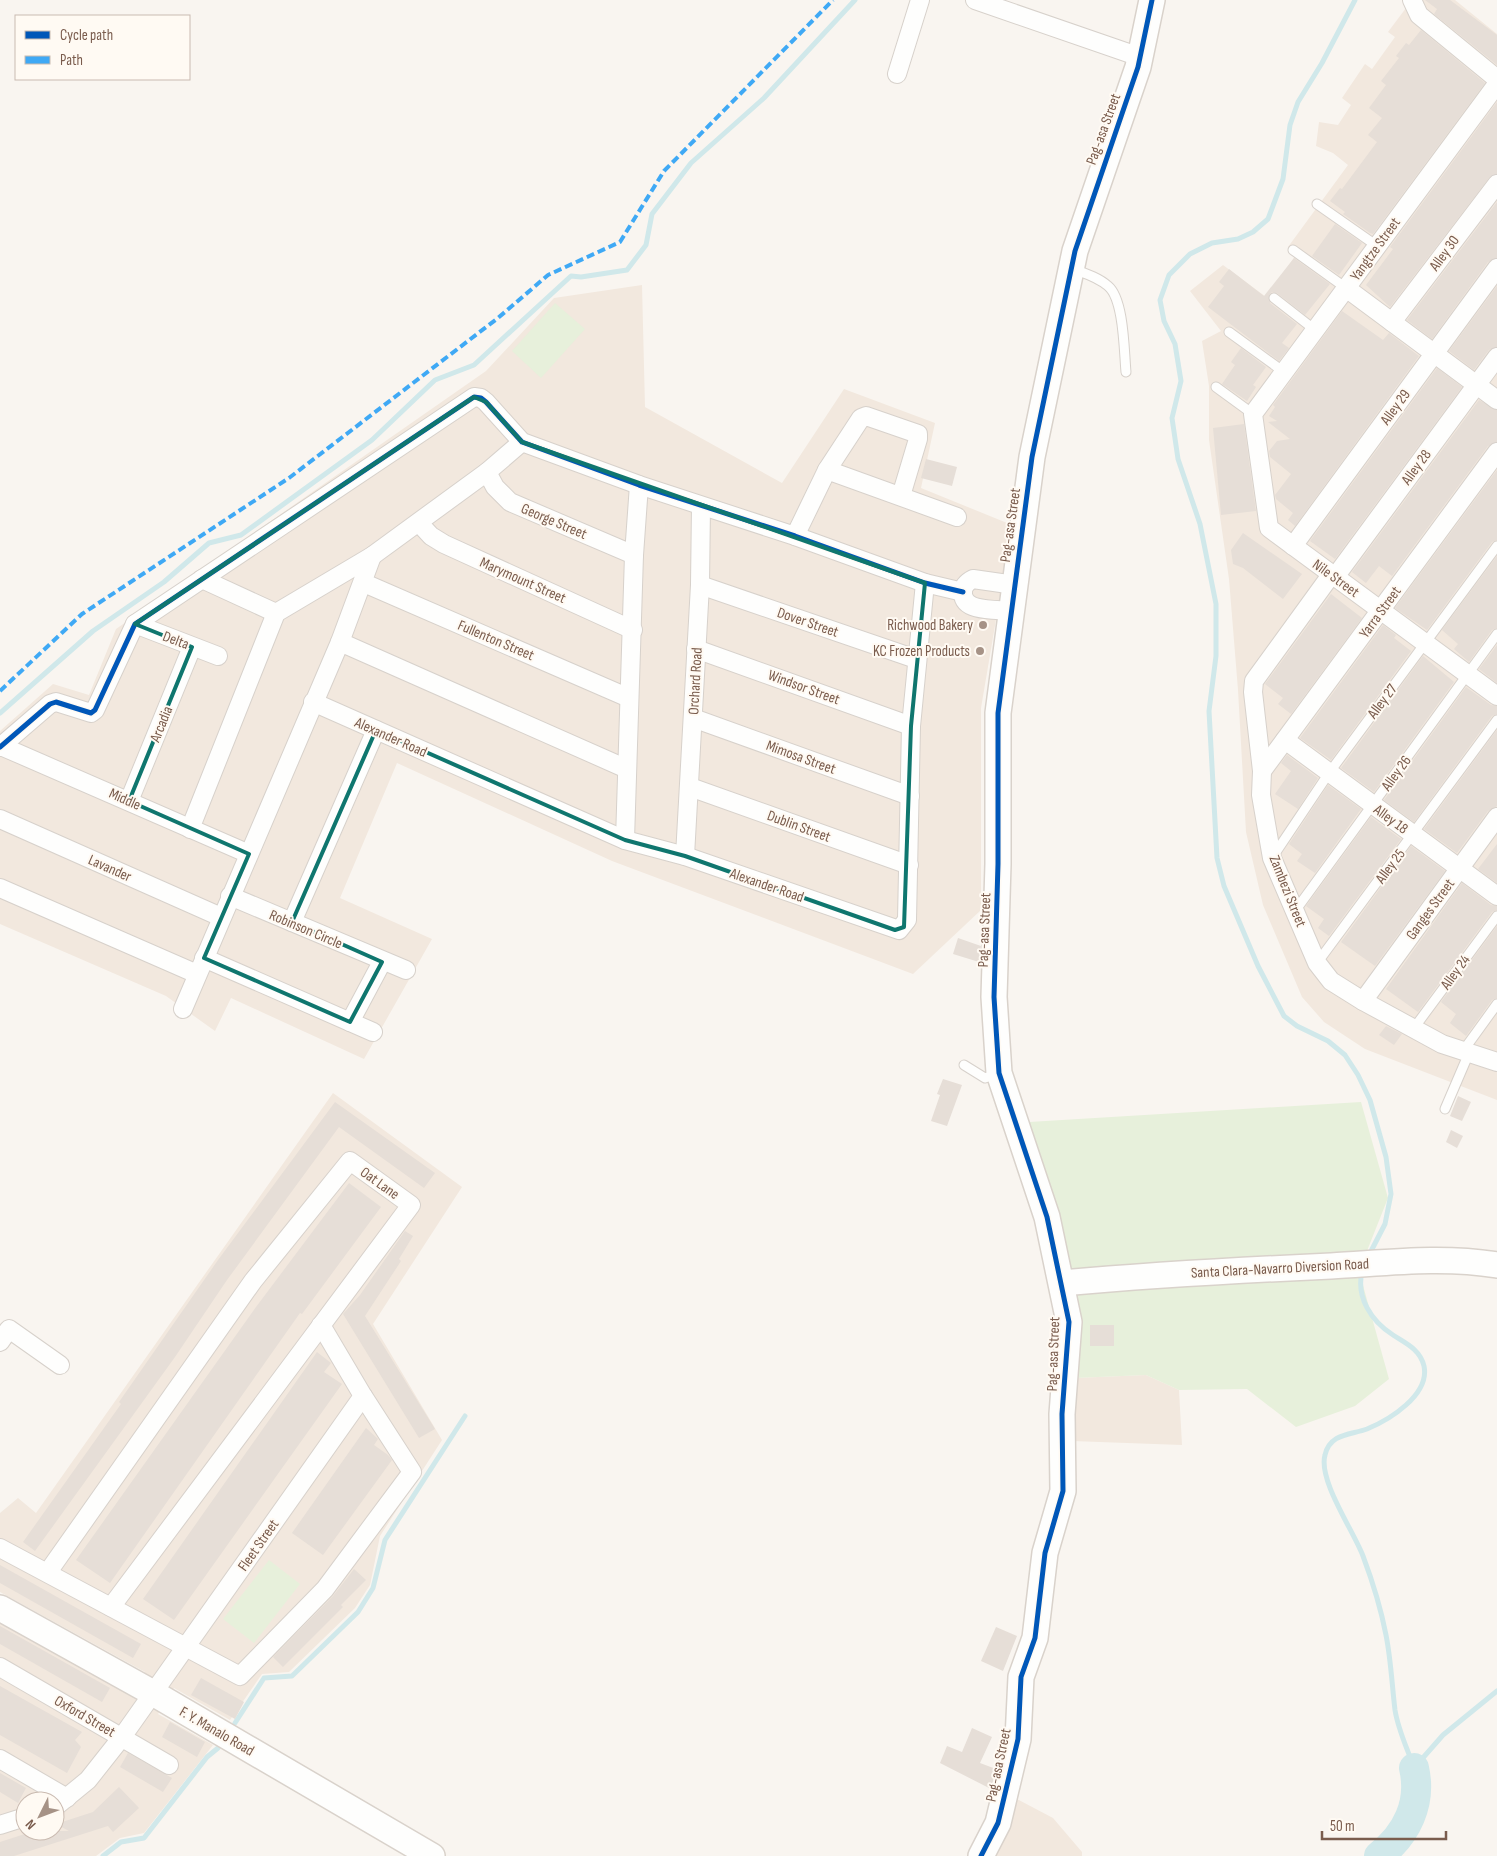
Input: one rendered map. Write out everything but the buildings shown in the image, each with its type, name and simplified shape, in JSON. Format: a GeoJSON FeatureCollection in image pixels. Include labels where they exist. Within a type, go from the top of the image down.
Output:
{"type":"FeatureCollection","features":[{"type":"Feature","properties":{"kind":"street"},"geometry":{"type":"LineString","coordinates":[[897,74],[920,0]]}},
{"type":"Feature","properties":{"kind":"street"},"geometry":{"type":"LineString","coordinates":[[976,0],[1140,57]]}},
{"type":"Feature","properties":{"kind":"street","name":"Pag-asa Street"},"geometry":{"type":"LineString","coordinates":[[981,1856],[998,1823],[1018,1739],[1021,1678],[1035,1638],[1045,1553],[1063,1491],[1062,1414],[1069,1322],[1047,1217],[999,1073],[994,997],[998,864],[998,713],[1032,457],[1072,269],[1080,234],[1119,126],[1140,57],[1152,0]]}},
{"type":"Feature","properties":{"kind":"street"},"geometry":{"type":"LineString","coordinates":[[1412,0],[1419,15],[1497,79]]}},
{"type":"Feature","properties":{"kind":"street","name":"Yangtze Street"},"geometry":{"type":"LineString","coordinates":[[1253,414],[1497,84]]}},
{"type":"Feature","properties":{"kind":"street","name":"Alley 30"},"geometry":{"type":"LineString","coordinates":[[1392,322],[1497,184]]}},
{"type":"Feature","properties":{"kind":"street","name":"Alley 29"},"geometry":{"type":"LineString","coordinates":[[1293,546],[1497,268]]}},
{"type":"Feature","properties":{"kind":"street"},"geometry":{"type":"LineString","coordinates":[[1346,288],[1497,400]]}},
{"type":"Feature","properties":{"kind":"street","name":"Alley 28"},"geometry":{"type":"LineString","coordinates":[[1333,576],[1497,357]]}},
{"type":"Feature","properties":{"kind":"street"},"geometry":{"type":"LineString","coordinates":[[1,747],[50,704],[56,702],[91,713],[95,710],[135,624],[474,397],[481,398],[486,402],[522,442],[639,485],[795,536],[925,583],[963,592]]}},
{"type":"Feature","properties":{"kind":"street","name":"Nile Street"},"geometry":{"type":"LineString","coordinates":[[1253,414],[1269,528],[1497,696]]}},
{"type":"Feature","properties":{"kind":"street"},"geometry":{"type":"LineString","coordinates":[[795,536],[827,470],[861,418],[866,416],[918,434],[901,496]]}},
{"type":"Feature","properties":{"kind":"street"},"geometry":{"type":"LineString","coordinates":[[190,829],[276,613],[372,556],[419,523],[522,442]]}},
{"type":"Feature","properties":{"kind":"street","name":"Yarra Street"},"geometry":{"type":"LineString","coordinates":[[1262,771],[1497,452]]}},
{"type":"Feature","properties":{"kind":"street"},"geometry":{"type":"LineString","coordinates":[[827,470],[957,517]]}},
{"type":"Feature","properties":{"kind":"street","name":"George Street"},"geometry":{"type":"LineString","coordinates":[[486,472],[495,487],[510,502],[634,555]]}},
{"type":"Feature","properties":{"kind":"street"},"geometry":{"type":"LineString","coordinates":[[625,840],[634,555],[639,485]]}},
{"type":"Feature","properties":{"kind":"street","name":"Orchard Road"},"geometry":{"type":"LineString","coordinates":[[685,856],[700,584],[701,506]]}},
{"type":"Feature","properties":{"kind":"street","name":"Marymount Street"},"geometry":{"type":"LineString","coordinates":[[419,523],[432,536],[444,544],[632,630]]}},
{"type":"Feature","properties":{"kind":"street"},"geometry":{"type":"LineString","coordinates":[[183,1009],[312,702],[340,642],[364,583],[372,556]]}},
{"type":"Feature","properties":{"kind":"street","name":"Zambezi Street"},"geometry":{"type":"LineString","coordinates":[[1333,576],[1254,681],[1253,692],[1262,771],[1262,795],[1272,858],[1317,963],[1331,981],[1363,1001],[1442,1044],[1497,1062]]}},
{"type":"Feature","properties":{"kind":"street"},"geometry":{"type":"LineString","coordinates":[[202,579],[276,613]]}},
{"type":"Feature","properties":{"kind":"street"},"geometry":{"type":"LineString","coordinates":[[1012,611],[970,606],[964,600],[963,592],[965,585],[973,579],[1015,585]]}},
{"type":"Feature","properties":{"kind":"street","name":"Fullenton Street"},"geometry":{"type":"LineString","coordinates":[[364,583],[629,698]]}},
{"type":"Feature","properties":{"kind":"street","name":"Alexander Road"},"geometry":{"type":"LineString","coordinates":[[312,702],[625,840],[685,856],[895,930],[902,929],[907,920],[911,726],[916,659],[925,583]]}},
{"type":"Feature","properties":{"kind":"street","name":"Dover Street"},"geometry":{"type":"LineString","coordinates":[[700,584],[916,659]]}},
{"type":"Feature","properties":{"kind":"street","name":"Delta"},"geometry":{"type":"LineString","coordinates":[[135,624],[218,656]]}},
{"type":"Feature","properties":{"kind":"street"},"geometry":{"type":"LineString","coordinates":[[340,642],[627,769]]}},
{"type":"Feature","properties":{"kind":"street","name":"Arcadia"},"geometry":{"type":"LineString","coordinates":[[129,801],[192,647]]}},
{"type":"Feature","properties":{"kind":"street","name":"Windsor Street"},"geometry":{"type":"LineString","coordinates":[[696,649],[911,726]]}},
{"type":"Feature","properties":{"kind":"street","name":"Mimosa Street"},"geometry":{"type":"LineString","coordinates":[[693,718],[910,796]]}},
{"type":"Feature","properties":{"kind":"street"},"geometry":{"type":"LineString","coordinates":[[292,922],[376,730]]}},
{"type":"Feature","properties":{"kind":"street","name":"Alley 18"},"geometry":{"type":"LineString","coordinates":[[1285,740],[1497,896]]}},
{"type":"Feature","properties":{"kind":"street","name":"Middle"},"geometry":{"type":"LineString","coordinates":[[1,747],[249,854]]}},
{"type":"Feature","properties":{"kind":"street","name":"Dublin Street"},"geometry":{"type":"LineString","coordinates":[[690,787],[909,865]]}},
{"type":"Feature","properties":{"kind":"street","name":"Ganges Street"},"geometry":{"type":"LineString","coordinates":[[1363,1001],[1497,817]]}},
{"type":"Feature","properties":{"kind":"street","name":"Lavander"},"geometry":{"type":"LineString","coordinates":[[0,819],[221,917]]}},
{"type":"Feature","properties":{"kind":"street"},"geometry":{"type":"LineString","coordinates":[[0,888],[198,974]]}},
{"type":"Feature","properties":{"kind":"street","name":"Robinson Circle"},"geometry":{"type":"LineString","coordinates":[[230,896],[382,962],[406,970]]}},
{"type":"Feature","properties":{"kind":"street"},"geometry":{"type":"LineString","coordinates":[[204,958],[373,1032]]}},
{"type":"Feature","properties":{"kind":"street"},"geometry":{"type":"LineString","coordinates":[[350,1022],[382,962]]}},
{"type":"Feature","properties":{"kind":"street","name":"Oat Lane"},"geometry":{"type":"LineString","coordinates":[[48,1572],[253,1281],[350,1161],[411,1205],[322,1325]]}},
{"type":"Feature","properties":{"kind":"street","name":"Santa Clara-Navarro Diversion Road"},"geometry":{"type":"LineString","coordinates":[[1062,1282],[1174,1273],[1410,1260],[1470,1261],[1497,1265]]}},
{"type":"Feature","properties":{"kind":"street"},"geometry":{"type":"LineString","coordinates":[[0,1548],[240,1676],[325,1589],[412,1472],[363,1396],[322,1325],[111,1607]]}},
{"type":"Feature","properties":{"kind":"street"},"geometry":{"type":"LineString","coordinates":[[0,1342],[9,1329],[60,1365]]}},
{"type":"Feature","properties":{"kind":"street","name":"Fleet Street"},"geometry":{"type":"LineString","coordinates":[[65,1800],[88,1780],[122,1737],[363,1396]]}},
{"type":"Feature","properties":{"kind":"street","name":"F. Y. Manalo Road"},"geometry":{"type":"LineString","coordinates":[[0,1608],[153,1693],[432,1856]]}},
{"type":"Feature","properties":{"kind":"street","name":"Oxford Street"},"geometry":{"type":"LineString","coordinates":[[0,1667],[169,1765]]}},
{"type":"Feature","properties":{"kind":"street"},"geometry":{"type":"LineString","coordinates":[[0,1759],[44,1791]]}},
{"type":"Feature","properties":{"kind":"street"},"geometry":{"type":"LineString","coordinates":[[0,1824],[15,1820]]}},
{"type":"Feature","properties":{"kind":"lane"},"geometry":{"type":"LineString","coordinates":[[1317,204],[1377,246]]}},
{"type":"Feature","properties":{"kind":"lane"},"geometry":{"type":"LineString","coordinates":[[1293,250],[1346,288]]}},
{"type":"Feature","properties":{"kind":"lane"},"geometry":{"type":"LineString","coordinates":[[1072,269],[1094,277],[1109,286],[1117,298],[1126,372]]}},
{"type":"Feature","properties":{"kind":"lane"},"geometry":{"type":"LineString","coordinates":[[1274,298],[1315,330]]}},
{"type":"Feature","properties":{"kind":"lane"},"geometry":{"type":"LineString","coordinates":[[1229,332],[1284,372]]}},
{"type":"Feature","properties":{"kind":"lane"},"geometry":{"type":"LineString","coordinates":[[1216,387],[1253,414]]}},
{"type":"Feature","properties":{"kind":"lane","name":"Alley 27"},"geometry":{"type":"LineString","coordinates":[[1272,858],[1329,773],[1497,546]]}},
{"type":"Feature","properties":{"kind":"lane","name":"Alley 26"},"geometry":{"type":"LineString","coordinates":[[1295,911],[1497,634]]}},
{"type":"Feature","properties":{"kind":"lane","name":"Alley 25"},"geometry":{"type":"LineString","coordinates":[[1317,963],[1497,720]]}},
{"type":"Feature","properties":{"kind":"lane","name":"Alley 24"},"geometry":{"type":"LineString","coordinates":[[1414,1028],[1497,916]]}},
{"type":"Feature","properties":{"kind":"lane"},"geometry":{"type":"LineString","coordinates":[[1445,1108],[1466,1052],[1497,1004]]}},
{"type":"Feature","properties":{"kind":"lane"},"geometry":{"type":"LineString","coordinates":[[964,1065],[985,1078],[999,1073]]}},
{"type":"Feature","properties":{"kind":"highlighted area"},"geometry":{"type":"Polygon","coordinates":[[[474,397],[486,402],[522,442],[925,583],[911,726],[904,927],[895,930],[685,856],[625,840],[376,730],[292,922],[382,962],[350,1022],[204,958],[249,854],[129,801],[192,647],[135,624],[474,397]]]}},
{"type":"Feature","properties":{"kind":"shaded area"},"geometry":{"type":"Polygon","coordinates":[[[1412,0],[1455,0],[1497,34],[1497,1100],[1365,1049],[1324,1022],[1302,997],[1263,905],[1246,832],[1238,690],[1229,579],[1209,440],[1209,386],[1202,341],[1221,331],[1190,291],[1223,265],[1266,297],[1296,255],[1288,247],[1348,165],[1333,153],[1316,146],[1319,122],[1338,125],[1351,105],[1342,98],[1365,64],[1372,69],[1395,37],[1388,32],[1412,0]]]}},
{"type":"Feature","properties":{"kind":"shaded area"},"geometry":{"type":"Polygon","coordinates":[[[642,285],[645,407],[782,483],[844,389],[935,423],[921,488],[1012,525],[981,708],[981,910],[913,974],[612,861],[397,763],[340,898],[432,939],[364,1059],[231,998],[215,1031],[166,996],[0,924],[0,731],[53,684],[89,695],[116,629],[486,371],[554,298],[642,285]]]}},
{"type":"Feature","properties":{"kind":"shaded area"},"geometry":{"type":"Polygon","coordinates":[[[333,1093],[462,1187],[373,1324],[442,1440],[380,1536],[370,1585],[355,1608],[289,1672],[262,1674],[230,1720],[174,1688],[158,1714],[213,1745],[144,1833],[120,1838],[96,1856],[0,1856],[0,1623],[130,1694],[145,1672],[0,1592],[0,1513],[18,1498],[36,1513],[333,1093]]]}},
{"type":"Feature","properties":{"kind":"shaded area"},"geometry":{"type":"Polygon","coordinates":[[[1146,1375],[1179,1390],[1182,1445],[1072,1441],[1074,1378],[1146,1375]]]}},
{"type":"Feature","properties":{"kind":"shaded area"},"geometry":{"type":"Polygon","coordinates":[[[1013,1797],[1053,1818],[1082,1852],[1082,1856],[991,1856],[1013,1797]]]}},
{"type":"Feature","properties":{"kind":"green space"},"geometry":{"type":"Polygon","coordinates":[[[555,303],[585,329],[541,378],[512,351],[555,303]]]}},
{"type":"Feature","properties":{"kind":"green space"},"geometry":{"type":"Polygon","coordinates":[[[1361,1102],[1388,1198],[1359,1271],[1389,1379],[1355,1406],[1296,1427],[1247,1389],[1179,1390],[1146,1375],[1074,1378],[1058,1226],[1029,1122],[1361,1102]]]}},
{"type":"Feature","properties":{"kind":"green space"},"geometry":{"type":"Polygon","coordinates":[[[269,1560],[300,1584],[254,1643],[223,1619],[269,1560]]]}},
{"type":"Feature","properties":{"kind":"waterway"},"geometry":{"type":"LineString","coordinates":[[0,713],[93,631],[164,582],[209,543],[241,535],[372,440],[435,380],[474,365],[571,276],[581,277],[627,270],[646,245],[652,214],[691,163],[764,98],[855,0]]}},
{"type":"Feature","properties":{"kind":"waterway"},"geometry":{"type":"LineString","coordinates":[[1355,0],[1322,63],[1298,102],[1290,125],[1283,179],[1268,219],[1253,232],[1238,239],[1212,243],[1190,254],[1169,275],[1160,300],[1164,321],[1175,344],[1181,381],[1172,418],[1178,459],[1200,524],[1216,604],[1216,656],[1209,711],[1217,858],[1224,886],[1258,966],[1284,1016],[1297,1026],[1328,1041],[1345,1055],[1358,1075],[1370,1100],[1386,1157],[1391,1194],[1385,1224],[1368,1257]]}},
{"type":"Feature","properties":{"kind":"waterway"},"geometry":{"type":"LineString","coordinates":[[1362,1272],[1361,1290],[1367,1308],[1378,1323],[1416,1351],[1424,1366],[1424,1377],[1421,1387],[1406,1405],[1396,1413],[1376,1425],[1342,1436],[1331,1442],[1325,1455],[1324,1465],[1331,1491],[1363,1556],[1376,1595],[1388,1644],[1396,1717],[1414,1768],[1443,1735],[1497,1691]]}},
{"type":"Feature","properties":{"kind":"waterway"},"geometry":{"type":"LineString","coordinates":[[235,1723],[264,1678],[292,1676],[358,1612],[373,1588],[385,1540],[465,1416]]}},
{"type":"Feature","properties":{"kind":"waterway"},"geometry":{"type":"LineString","coordinates":[[103,1856],[121,1842],[144,1838],[207,1757],[218,1748]]}},
{"type":"Feature","properties":{"kind":"waterway"},"geometry":{"type":"LineString","coordinates":[[1379,1856],[1397,1838],[1410,1817],[1416,1793],[1414,1768]]}},
{"type":"Feature","properties":{"kind":"marked path"},"geometry":{"type":"LineString","coordinates":[[0,691],[82,614],[289,478],[498,318],[548,275],[620,242],[664,171],[833,0]]}},
{"type":"Feature","properties":{"kind":"cycle path"},"geometry":{"type":"LineString","coordinates":[[981,1856],[998,1823],[1018,1739],[1021,1677],[1035,1638],[1045,1553],[1063,1491],[1062,1414],[1069,1322],[1047,1217],[999,1073],[994,997],[998,864],[998,713],[1032,457],[1075,251],[1138,67],[1152,0]]}},
{"type":"Feature","properties":{"kind":"cycle path"},"geometry":{"type":"LineString","coordinates":[[0,747],[50,704],[56,702],[91,713],[95,710],[135,624],[474,397],[481,398],[486,402],[522,442],[639,485],[795,536],[925,583],[963,592]]}},
{"type":"Feature","properties":{"kind":"place","name":"Richwood Bakery"},"geometry":{"type":"Point","coordinates":[983,625]}},
{"type":"Feature","properties":{"kind":"place","name":"KC Frozen Products"},"geometry":{"type":"Point","coordinates":[980,651]}}]}
